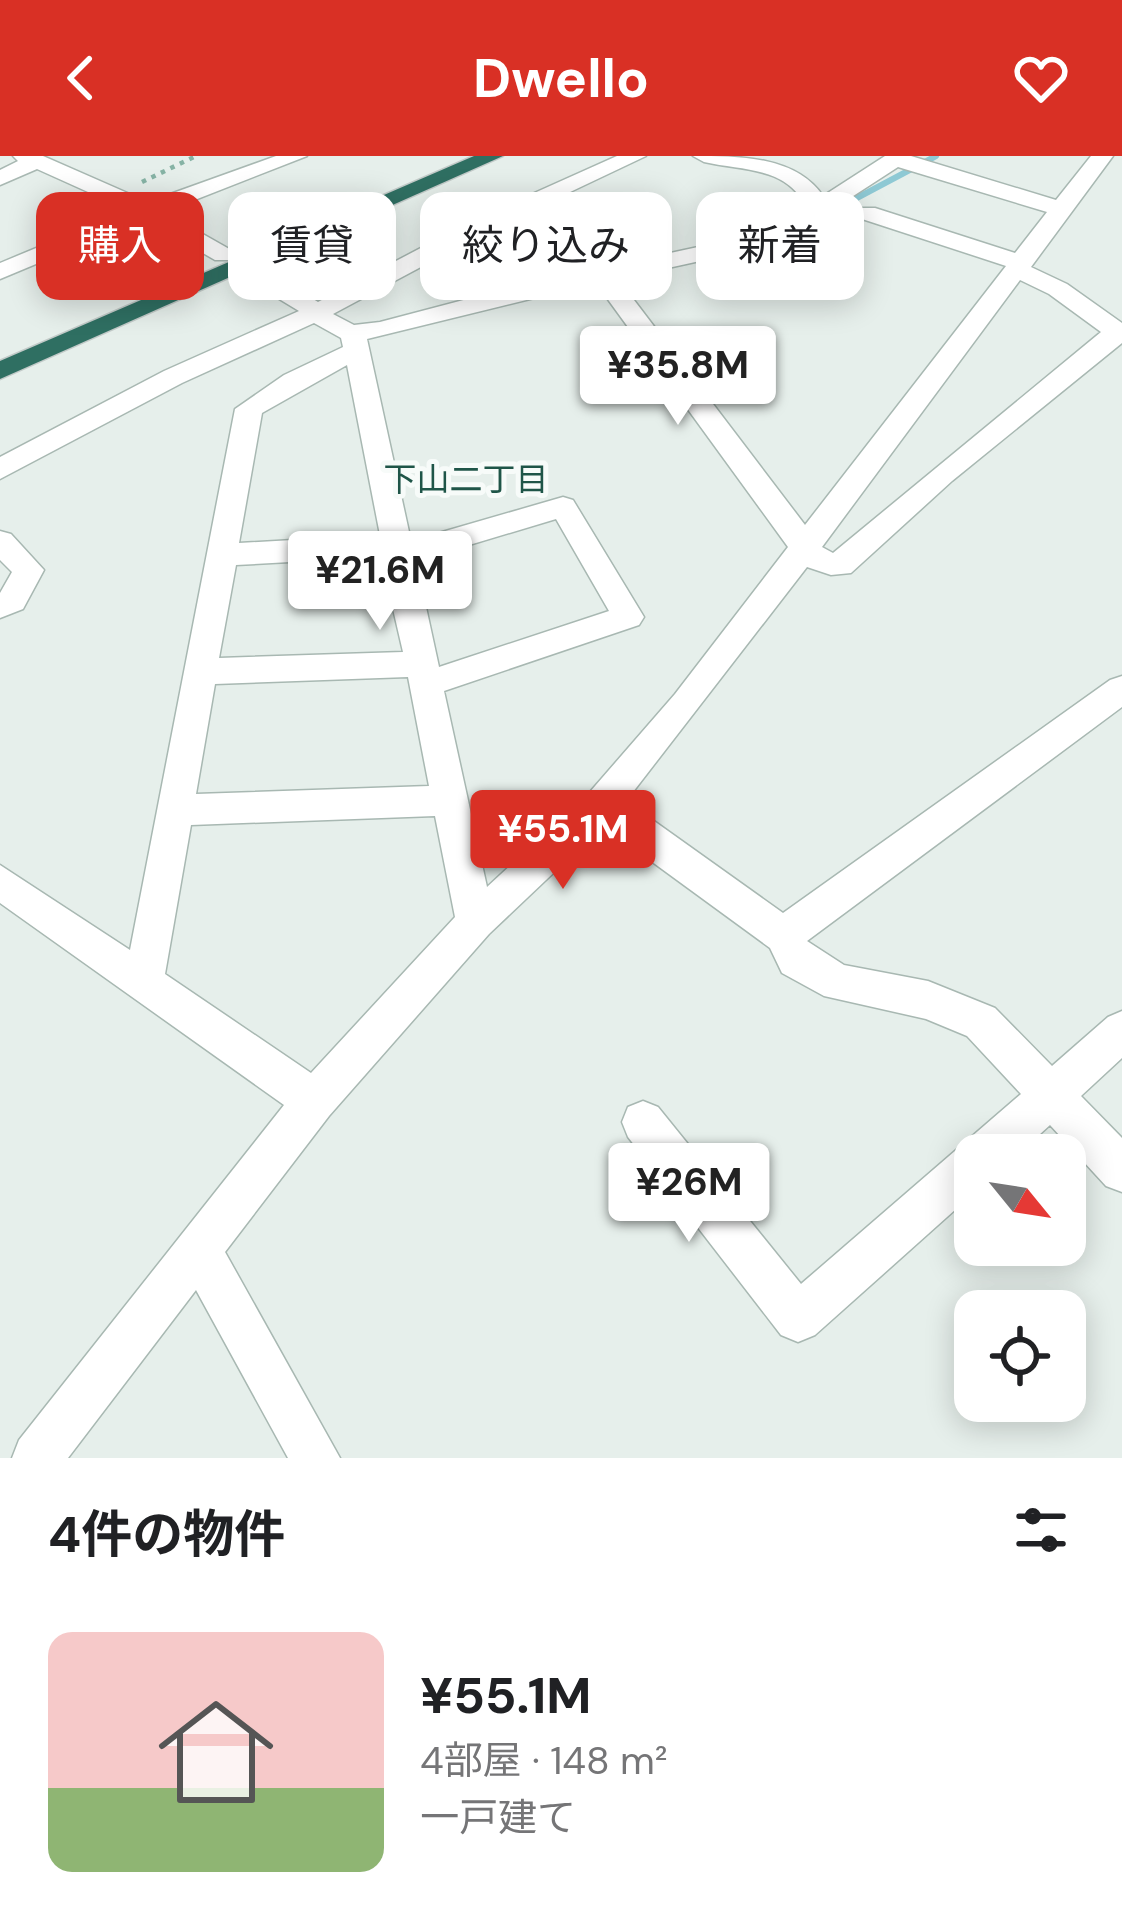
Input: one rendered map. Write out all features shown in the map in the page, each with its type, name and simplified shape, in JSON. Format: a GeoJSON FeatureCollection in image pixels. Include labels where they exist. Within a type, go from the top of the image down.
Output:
{"type":"FeatureCollection","features":[{"type":"Feature","properties":{"kind":"highway"},"geometry":{"type":"LineString","coordinates":[[0,371],[492,156]]}},
{"type":"Feature","properties":{"kind":"street"},"geometry":{"type":"LineString","coordinates":[[198,192],[296,156]]}},
{"type":"Feature","properties":{"kind":"street"},"geometry":{"type":"LineString","coordinates":[[0,469],[173,377],[314,314],[482,224],[635,156]]}},
{"type":"Feature","properties":{"kind":"street"},"geometry":{"type":"LineString","coordinates":[[704,156],[793,166],[809,181],[813,192]]}},
{"type":"Feature","properties":{"kind":"street"},"geometry":{"type":"LineString","coordinates":[[843,192],[897,158],[1060,208]]}},
{"type":"Feature","properties":{"kind":"street"},"geometry":{"type":"LineString","coordinates":[[0,178],[29,159],[112,192]]}},
{"type":"Feature","properties":{"kind":"street"},"geometry":{"type":"LineString","coordinates":[[37,1458],[314,1101],[476,922],[602,804],[746,630],[1060,208],[1108,162]]}},
{"type":"Feature","properties":{"kind":"street"},"geometry":{"type":"LineString","coordinates":[[621,300],[791,526],[803,549],[815,559],[840,565],[913,495],[1120,333],[1018,266],[867,213]]}},
{"type":"Feature","properties":{"kind":"street"},"geometry":{"type":"LineString","coordinates":[[204,243],[223,254]]}},
{"type":"Feature","properties":{"kind":"street"},"geometry":{"type":"LineString","coordinates":[[0,272],[36,257]]}},
{"type":"Feature","properties":{"kind":"street"},"geometry":{"type":"LineString","coordinates":[[301,300],[354,342],[476,922]]}},
{"type":"Feature","properties":{"kind":"street"},"geometry":{"type":"LineString","coordinates":[[143,984],[249,409],[354,342],[512,300]]}},
{"type":"Feature","properties":{"kind":"street"},"geometry":{"type":"LineString","coordinates":[[200,672],[424,674],[628,617],[562,507],[396,550],[222,555]]}},
{"type":"Feature","properties":{"kind":"street"},"geometry":{"type":"LineString","coordinates":[[0,542],[29,570],[12,601],[0,606]]}},
{"type":"Feature","properties":{"kind":"street"},"geometry":{"type":"LineString","coordinates":[[784,935],[1122,689]]}},
{"type":"Feature","properties":{"kind":"street"},"geometry":{"type":"LineString","coordinates":[[176,810],[450,800]]}},
{"type":"Feature","properties":{"kind":"street"},"geometry":{"type":"LineString","coordinates":[[602,804],[704,882],[784,935],[796,960],[838,983],[928,1000],[981,1022],[1122,1170]]}},
{"type":"Feature","properties":{"kind":"street"},"geometry":{"type":"LineString","coordinates":[[0,882],[314,1101]]}},
{"type":"Feature","properties":{"kind":"street"},"geometry":{"type":"LineString","coordinates":[[1008,1134],[1122,1031]]}},
{"type":"Feature","properties":{"kind":"street"},"geometry":{"type":"LineString","coordinates":[[643,1122],[798,1318],[954,1181]]}},
{"type":"Feature","properties":{"kind":"street"},"geometry":{"type":"LineString","coordinates":[[198,1252],[315,1458]]}},
{"type":"Feature","properties":{"kind":"path"},"geometry":{"type":"LineString","coordinates":[[121,192],[196,156]]}},
{"type":"Feature","properties":{"kind":"waterway"},"geometry":{"type":"LineString","coordinates":[[864,194],[936,156]]}},
{"type":"Feature","properties":{"kind":"district","name":"下山二丁目"},"geometry":{"type":"Point","coordinates":[466,479]}}]}
